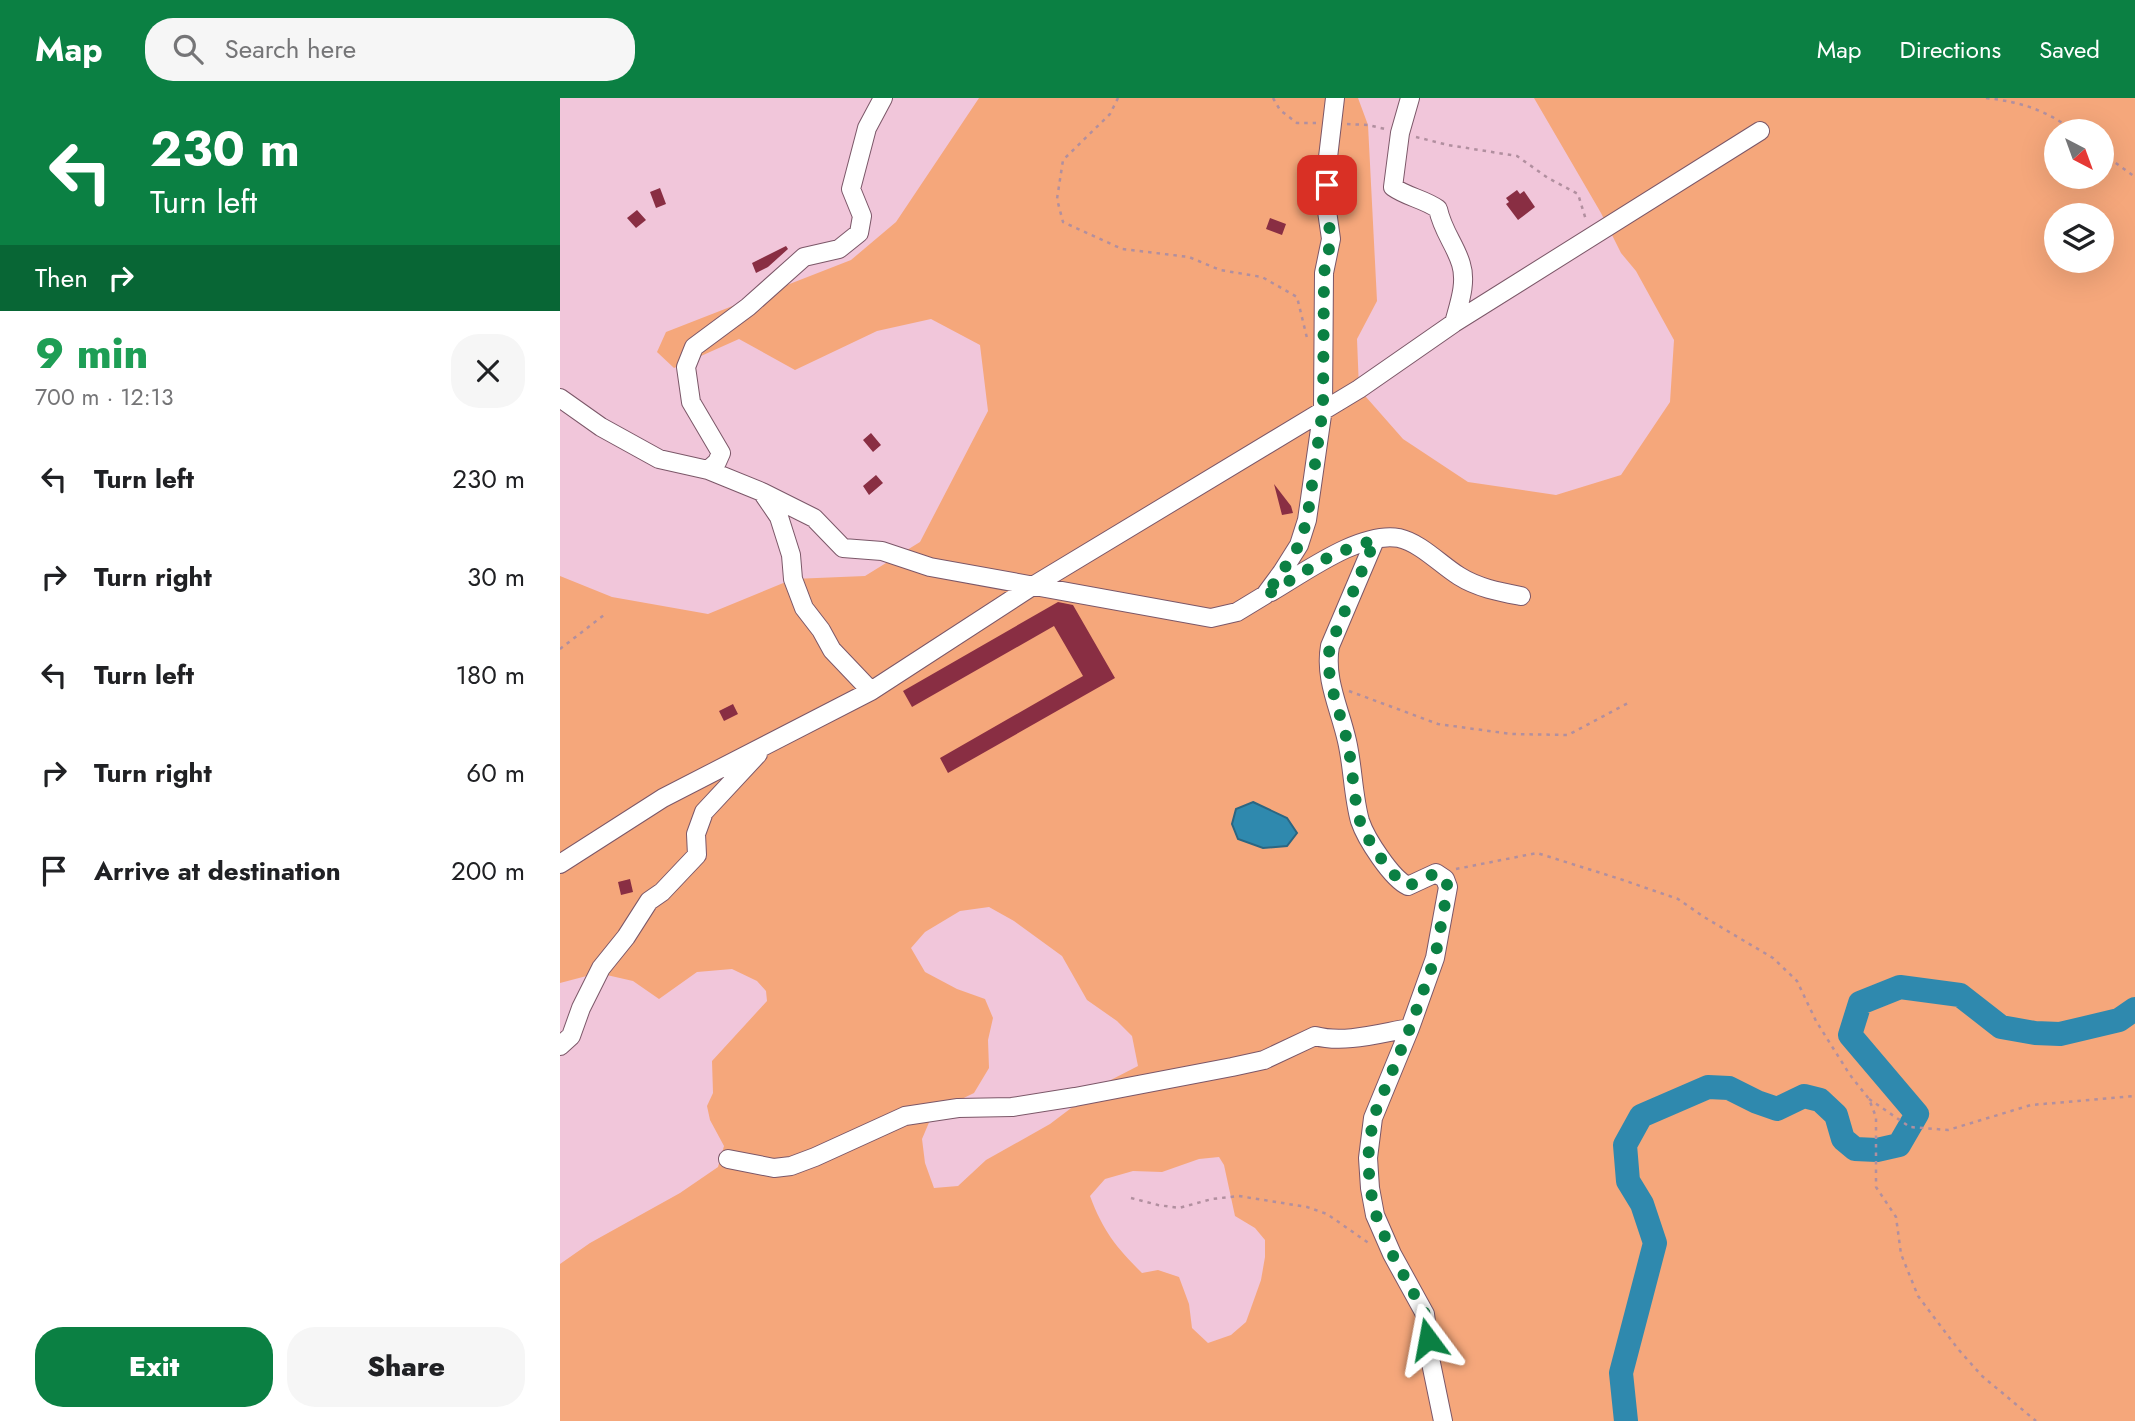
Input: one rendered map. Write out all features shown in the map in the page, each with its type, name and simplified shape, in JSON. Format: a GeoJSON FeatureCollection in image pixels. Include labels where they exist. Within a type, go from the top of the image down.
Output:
{"type":"FeatureCollection","features":[{"type":"Feature","properties":{"kind":"street"},"geometry":{"type":"LineString","coordinates":[[708,470],[717,462],[720,453],[691,402],[686,367],[694,347],[748,307],[804,257],[839,249],[859,233],[862,216],[851,189],[867,128],[883,98]]}},
{"type":"Feature","properties":{"kind":"street"},"geometry":{"type":"LineString","coordinates":[[1265,596],[1299,545],[1307,520],[1323,408],[1324,273],[1331,239],[1326,204],[1327,166],[1335,98]]}},
{"type":"Feature","properties":{"kind":"street"},"geometry":{"type":"LineString","coordinates":[[1410,98],[1400,132],[1393,187],[1438,209],[1442,228],[1462,264],[1463,285],[1454,323]]}},
{"type":"Feature","properties":{"kind":"street"},"geometry":{"type":"LineString","coordinates":[[560,864],[663,798],[872,691],[1031,587],[1359,388],[1454,323],[1760,131]]}},
{"type":"Feature","properties":{"kind":"street"},"geometry":{"type":"LineString","coordinates":[[560,398],[601,427],[659,459],[708,470],[762,492],[814,518],[844,548],[882,551],[930,567],[1211,618],[1237,612],[1323,560],[1352,547],[1375,540],[1400,538],[1423,550],[1461,577],[1490,589],[1521,596]]}},
{"type":"Feature","properties":{"kind":"street"},"geometry":{"type":"LineString","coordinates":[[762,492],[779,517],[791,555],[793,579],[804,608],[832,650],[872,691]]}},
{"type":"Feature","properties":{"kind":"street"},"geometry":{"type":"LineString","coordinates":[[1375,540],[1330,646],[1328,659],[1331,684],[1347,740],[1361,823],[1375,849],[1401,883],[1408,886],[1436,873],[1445,879],[1448,887],[1435,958],[1373,1118],[1368,1158],[1370,1188],[1376,1215],[1392,1254],[1425,1314],[1431,1363],[1443,1421]]}},
{"type":"Feature","properties":{"kind":"street"},"geometry":{"type":"LineString","coordinates":[[560,1046],[571,1036],[601,968],[626,937],[649,901],[663,892],[698,855],[696,834],[704,812],[765,746]]}},
{"type":"Feature","properties":{"kind":"street"},"geometry":{"type":"LineString","coordinates":[[728,1158],[774,1168],[791,1166],[905,1116],[958,1108],[1012,1107],[1075,1097],[1264,1060],[1315,1036],[1340,1039],[1410,1028]]}},
{"type":"Feature","properties":{"kind":"path"},"geometry":{"type":"LineString","coordinates":[[1118,98],[1110,114],[1063,160],[1057,199],[1063,222],[1122,249],[1189,257],[1220,270],[1262,277],[1297,297],[1309,347]]}},
{"type":"Feature","properties":{"kind":"path"},"geometry":{"type":"LineString","coordinates":[[1273,98],[1280,110],[1297,123],[1368,125],[1448,145],[1517,156],[1548,178],[1578,194],[1591,237]]}},
{"type":"Feature","properties":{"kind":"path"},"geometry":{"type":"LineString","coordinates":[[1986,98],[2013,101],[2057,119]]}},
{"type":"Feature","properties":{"kind":"path"},"geometry":{"type":"LineString","coordinates":[[2114,162],[2135,177]]}},
{"type":"Feature","properties":{"kind":"path"},"geometry":{"type":"LineString","coordinates":[[560,649],[604,615]]}},
{"type":"Feature","properties":{"kind":"path"},"geometry":{"type":"LineString","coordinates":[[1331,684],[1438,724],[1511,734],[1568,735],[1628,703]]}},
{"type":"Feature","properties":{"kind":"path"},"geometry":{"type":"LineString","coordinates":[[1436,873],[1537,853],[1678,899],[1704,918],[1773,958],[1797,981],[1816,1021],[1850,1075],[1869,1099],[1876,1117],[1876,1186],[1896,1217],[1901,1254],[1918,1296],[1982,1376],[2036,1421]]}},
{"type":"Feature","properties":{"kind":"path"},"geometry":{"type":"LineString","coordinates":[[1869,1099],[1910,1127],[1948,1130],[2031,1105],[2135,1096]]}},
{"type":"Feature","properties":{"kind":"path"},"geometry":{"type":"LineString","coordinates":[[1131,1199],[1179,1208],[1212,1199],[1239,1196],[1307,1207],[1327,1214],[1376,1249],[1392,1254]]}},
{"type":"Feature","properties":{"kind":"shaded area"},"geometry":{"type":"Polygon","coordinates":[[[979,98],[1358,98],[1368,125],[1377,301],[1357,339],[1359,389],[1403,439],[1468,482],[1556,495],[1621,475],[1670,402],[1674,340],[1636,271],[1621,253],[1601,213],[1534,98],[2135,98],[2135,1421],[560,1421],[560,1264],[590,1243],[680,1193],[718,1167],[724,1146],[710,1120],[707,1106],[713,1093],[712,1061],[767,1001],[766,991],[757,981],[732,969],[697,972],[659,999],[633,981],[598,973],[560,983],[560,576],[612,597],[708,614],[793,579],[865,576],[920,542],[988,411],[980,345],[931,319],[877,331],[795,370],[739,339],[674,368],[657,352],[666,332],[851,260],[896,222],[979,98]],[[989,907],[960,911],[925,932],[911,948],[925,972],[957,989],[985,999],[993,1018],[988,1040],[989,1068],[974,1093],[933,1113],[922,1139],[925,1163],[934,1188],[958,1186],[986,1160],[1050,1124],[1103,1084],[1138,1066],[1132,1036],[1117,1021],[1087,1000],[1062,956],[1014,921],[989,907]],[[1219,1157],[1199,1159],[1162,1172],[1133,1171],[1105,1179],[1090,1196],[1111,1238],[1142,1273],[1158,1270],[1179,1277],[1189,1304],[1192,1328],[1208,1343],[1231,1335],[1246,1322],[1261,1280],[1265,1257],[1265,1240],[1255,1228],[1235,1216],[1224,1165],[1219,1157]]]}},
{"type":"Feature","properties":{"kind":"water"},"geometry":{"type":"Polygon","coordinates":[[[1253,802],[1287,818],[1297,833],[1287,846],[1263,848],[1238,839],[1232,824],[1236,809],[1253,802]]]}},
{"type":"Feature","properties":{"kind":"building"},"geometry":{"type":"Polygon","coordinates":[[[660,188],[666,204],[656,208],[650,192],[660,188]]]}},
{"type":"Feature","properties":{"kind":"building"},"geometry":{"type":"Polygon","coordinates":[[[1517,190],[1520,194],[1524,191],[1535,207],[1518,220],[1506,204],[1509,202],[1506,198],[1517,190]]]}},
{"type":"Feature","properties":{"kind":"building"},"geometry":{"type":"Polygon","coordinates":[[[637,210],[646,220],[636,228],[627,218],[637,210]]]}},
{"type":"Feature","properties":{"kind":"building"},"geometry":{"type":"Polygon","coordinates":[[[1270,218],[1286,224],[1282,235],[1266,229],[1270,218]]]}},
{"type":"Feature","properties":{"kind":"building"},"geometry":{"type":"Polygon","coordinates":[[[786,246],[788,249],[768,267],[756,273],[752,263],[786,246]]]}},
{"type":"Feature","properties":{"kind":"building"},"geometry":{"type":"Polygon","coordinates":[[[871,433],[881,445],[873,452],[863,440],[871,433]]]}},
{"type":"Feature","properties":{"kind":"building"},"geometry":{"type":"Polygon","coordinates":[[[876,475],[883,483],[869,495],[863,486],[876,475]]]}},
{"type":"Feature","properties":{"kind":"building"},"geometry":{"type":"Polygon","coordinates":[[[1274,484],[1291,506],[1293,513],[1282,515],[1274,484]]]}},
{"type":"Feature","properties":{"kind":"building"},"geometry":{"type":"Polygon","coordinates":[[[1058,602],[1073,605],[1115,678],[948,773],[940,758],[1083,676],[1054,626],[912,707],[903,691],[1058,602]]]}},
{"type":"Feature","properties":{"kind":"building"},"geometry":{"type":"Polygon","coordinates":[[[733,704],[738,714],[724,721],[719,711],[733,704]]]}},
{"type":"Feature","properties":{"kind":"building"},"geometry":{"type":"Polygon","coordinates":[[[630,879],[633,892],[621,895],[618,882],[630,879]]]}},
{"type":"Feature","properties":{"kind":"waterway"},"geometry":{"type":"LineString","coordinates":[[1626,1421],[1621,1373],[1655,1243],[1642,1204],[1628,1181],[1625,1145],[1641,1116],[1708,1087],[1729,1088],[1777,1109],[1804,1096],[1820,1100],[1836,1115],[1843,1139],[1855,1149],[1877,1150],[1899,1145],[1917,1114],[1850,1035],[1860,1003],[1900,987],[1960,995],[2001,1027],[2060,1034],[2119,1020],[2135,1009]]}},
{"type":"Feature","properties":{"kind":"route"},"geometry":{"type":"LineString","coordinates":[[1327,185],[1326,204],[1331,239],[1324,273],[1323,408],[1307,520],[1299,545],[1265,596],[1323,560],[1375,540],[1335,633],[1328,659],[1331,684],[1347,740],[1361,823],[1375,849],[1401,883],[1408,886],[1436,873],[1445,879],[1448,887],[1435,958],[1373,1118],[1368,1158],[1370,1188],[1376,1215],[1392,1254],[1425,1314],[1428,1339]]}}]}
